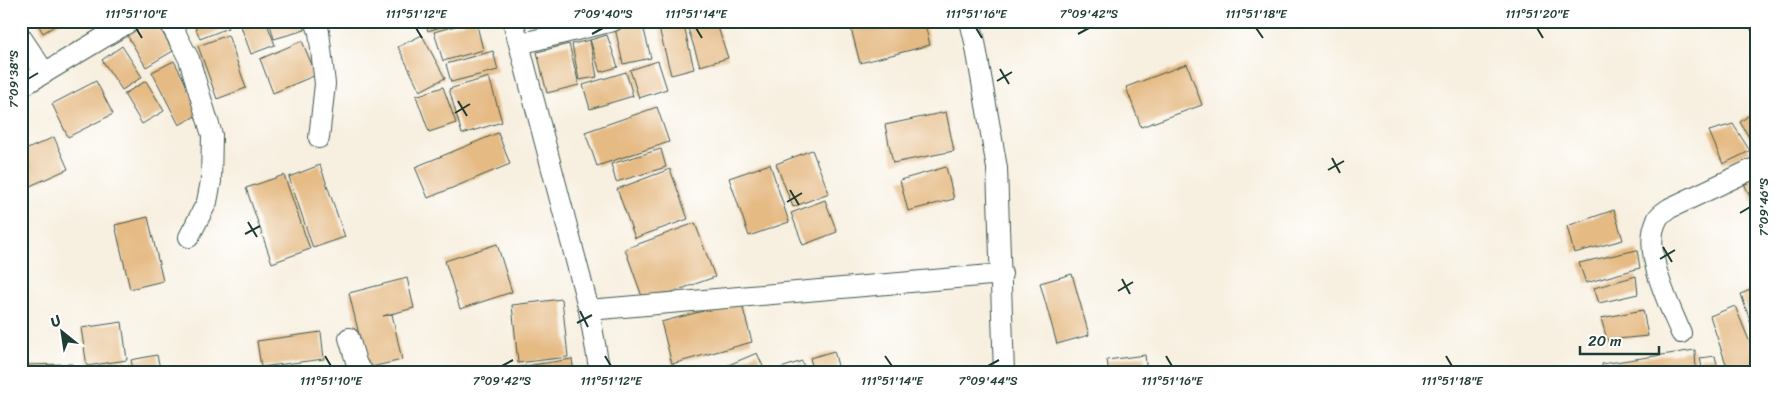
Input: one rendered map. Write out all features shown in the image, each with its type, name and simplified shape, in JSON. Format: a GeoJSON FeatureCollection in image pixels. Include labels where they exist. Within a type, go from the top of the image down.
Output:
{"type":"FeatureCollection","features":[{"type":"Feature","properties":{"kind":"street"},"geometry":{"type":"LineString","coordinates":[[21,87],[131,21]]}},
{"type":"Feature","properties":{"kind":"street"},"geometry":{"type":"LineString","coordinates":[[169,21],[190,59],[212,135],[211,181],[206,202],[189,236]]}},
{"type":"Feature","properties":{"kind":"street"},"geometry":{"type":"LineString","coordinates":[[315,21],[319,32],[326,84],[319,138]]}},
{"type":"Feature","properties":{"kind":"street"},"geometry":{"type":"LineString","coordinates":[[513,21],[589,310],[600,373]]}},
{"type":"Feature","properties":{"kind":"street"},"geometry":{"type":"LineString","coordinates":[[519,44],[613,21]]}},
{"type":"Feature","properties":{"kind":"street"},"geometry":{"type":"LineString","coordinates":[[970,21],[997,168],[1004,373]]}},
{"type":"Feature","properties":{"kind":"street"},"geometry":{"type":"LineString","coordinates":[[21,37],[46,73]]}},
{"type":"Feature","properties":{"kind":"street"},"geometry":{"type":"LineString","coordinates":[[1681,333],[1660,280],[1653,252],[1652,241],[1658,217],[1670,208],[1757,167]]}},
{"type":"Feature","properties":{"kind":"street"},"geometry":{"type":"LineString","coordinates":[[589,310],[1002,274]]}},
{"type":"Feature","properties":{"kind":"street"},"geometry":{"type":"LineString","coordinates":[[349,338],[357,365],[364,373]]}},
{"type":"Feature","properties":{"kind":"building"},"geometry":{"type":"Polygon","coordinates":[[[36,21],[63,21],[43,33],[36,21]]]}},
{"type":"Feature","properties":{"kind":"building"},"geometry":{"type":"Polygon","coordinates":[[[149,21],[156,21],[173,51],[146,67],[127,35],[149,21]]]}},
{"type":"Feature","properties":{"kind":"building"},"geometry":{"type":"Polygon","coordinates":[[[193,21],[225,21],[228,28],[200,39],[193,21]]]}},
{"type":"Feature","properties":{"kind":"building"},"geometry":{"type":"Polygon","coordinates":[[[239,21],[266,21],[275,45],[251,54],[239,21]]]}},
{"type":"Feature","properties":{"kind":"building"},"geometry":{"type":"Polygon","coordinates":[[[269,21],[303,21],[305,30],[274,39],[269,21]]]}},
{"type":"Feature","properties":{"kind":"building"},"geometry":{"type":"Polygon","coordinates":[[[424,21],[455,21],[455,22],[428,31],[424,21]]]}},
{"type":"Feature","properties":{"kind":"building"},"geometry":{"type":"Polygon","coordinates":[[[476,21],[483,50],[443,61],[434,32],[476,21]]]}},
{"type":"Feature","properties":{"kind":"building"},"geometry":{"type":"Polygon","coordinates":[[[716,21],[728,58],[700,66],[686,22],[716,21]]]}},
{"type":"Feature","properties":{"kind":"building"},"geometry":{"type":"Polygon","coordinates":[[[849,21],[924,21],[930,45],[860,63],[849,21]]]}},
{"type":"Feature","properties":{"kind":"building"},"geometry":{"type":"Polygon","coordinates":[[[1746,21],[1757,21],[1757,40],[1746,21]]]}},
{"type":"Feature","properties":{"kind":"building"},"geometry":{"type":"Polygon","coordinates":[[[642,22],[651,58],[623,64],[615,28],[642,22]]]}},
{"type":"Feature","properties":{"kind":"building"},"geometry":{"type":"Polygon","coordinates":[[[683,22],[694,69],[671,75],[659,28],[683,22]]]}},
{"type":"Feature","properties":{"kind":"building"},"geometry":{"type":"Polygon","coordinates":[[[228,35],[246,88],[217,99],[198,46],[228,35]]]}},
{"type":"Feature","properties":{"kind":"building"},"geometry":{"type":"Polygon","coordinates":[[[422,35],[445,78],[420,91],[398,47],[422,35]]]}},
{"type":"Feature","properties":{"kind":"building"},"geometry":{"type":"Polygon","coordinates":[[[607,35],[618,67],[600,72],[590,40],[607,35]]]}},
{"type":"Feature","properties":{"kind":"building"},"geometry":{"type":"Polygon","coordinates":[[[590,40],[597,77],[579,80],[572,44],[590,40]]]}},
{"type":"Feature","properties":{"kind":"building"},"geometry":{"type":"Polygon","coordinates":[[[302,41],[316,75],[273,93],[260,59],[302,41]]]}},
{"type":"Feature","properties":{"kind":"building"},"geometry":{"type":"Polygon","coordinates":[[[569,44],[579,85],[547,93],[537,52],[569,44]]]}},
{"type":"Feature","properties":{"kind":"building"},"geometry":{"type":"Polygon","coordinates":[[[122,46],[142,77],[122,90],[102,60],[122,46]]]}},
{"type":"Feature","properties":{"kind":"building"},"geometry":{"type":"Polygon","coordinates":[[[493,51],[498,70],[451,82],[446,64],[493,51]]]}},
{"type":"Feature","properties":{"kind":"building"},"geometry":{"type":"Polygon","coordinates":[[[174,61],[201,113],[179,125],[152,72],[174,61]]]}},
{"type":"Feature","properties":{"kind":"building"},"geometry":{"type":"Polygon","coordinates":[[[658,61],[667,89],[639,98],[630,70],[658,61]]]}},
{"type":"Feature","properties":{"kind":"building"},"geometry":{"type":"Polygon","coordinates":[[[1187,64],[1202,105],[1141,127],[1126,87],[1187,64]]]}},
{"type":"Feature","properties":{"kind":"building"},"geometry":{"type":"Polygon","coordinates":[[[626,72],[633,96],[590,109],[583,85],[626,72]]]}},
{"type":"Feature","properties":{"kind":"building"},"geometry":{"type":"Polygon","coordinates":[[[489,77],[502,122],[462,134],[449,89],[489,77]]]}},
{"type":"Feature","properties":{"kind":"building"},"geometry":{"type":"Polygon","coordinates":[[[96,81],[113,114],[68,137],[52,104],[96,81]]]}},
{"type":"Feature","properties":{"kind":"building"},"geometry":{"type":"Polygon","coordinates":[[[146,81],[164,111],[142,124],[124,94],[146,81]]]}},
{"type":"Feature","properties":{"kind":"building"},"geometry":{"type":"Polygon","coordinates":[[[443,87],[456,123],[429,132],[416,96],[443,87]]]}},
{"type":"Feature","properties":{"kind":"building"},"geometry":{"type":"Polygon","coordinates":[[[657,107],[669,142],[597,166],[585,132],[657,107]]]}},
{"type":"Feature","properties":{"kind":"building"},"geometry":{"type":"Polygon","coordinates":[[[946,112],[954,151],[893,163],[885,125],[946,112]]]}},
{"type":"Feature","properties":{"kind":"building"},"geometry":{"type":"Polygon","coordinates":[[[1752,113],[1757,123],[1757,151],[1740,122],[1752,113]]]}},
{"type":"Feature","properties":{"kind":"building"},"geometry":{"type":"Polygon","coordinates":[[[1733,124],[1750,151],[1723,164],[1709,131],[1733,124]]]}},
{"type":"Feature","properties":{"kind":"building"},"geometry":{"type":"Polygon","coordinates":[[[498,133],[510,164],[428,198],[415,167],[498,133]]]}},
{"type":"Feature","properties":{"kind":"building"},"geometry":{"type":"Polygon","coordinates":[[[54,137],[68,169],[21,190],[21,152],[54,137]]]}},
{"type":"Feature","properties":{"kind":"building"},"geometry":{"type":"Polygon","coordinates":[[[661,149],[666,167],[616,182],[611,164],[661,149]]]}},
{"type":"Feature","properties":{"kind":"building"},"geometry":{"type":"Polygon","coordinates":[[[812,150],[829,193],[793,207],[776,164],[812,150]]]}},
{"type":"Feature","properties":{"kind":"building"},"geometry":{"type":"Polygon","coordinates":[[[770,164],[789,222],[749,236],[729,178],[770,164]]]}},
{"type":"Feature","properties":{"kind":"building"},"geometry":{"type":"Polygon","coordinates":[[[320,165],[345,237],[313,248],[289,177],[320,165]]]}},
{"type":"Feature","properties":{"kind":"building"},"geometry":{"type":"Polygon","coordinates":[[[946,167],[954,199],[908,211],[900,180],[946,167]]]}},
{"type":"Feature","properties":{"kind":"building"},"geometry":{"type":"Polygon","coordinates":[[[670,169],[688,219],[635,238],[617,189],[670,169]]]}},
{"type":"Feature","properties":{"kind":"building"},"geometry":{"type":"Polygon","coordinates":[[[1757,169],[1757,202],[1753,204],[1741,176],[1757,169]]]}},
{"type":"Feature","properties":{"kind":"building"},"geometry":{"type":"Polygon","coordinates":[[[284,175],[310,249],[272,263],[246,188],[284,175]]]}},
{"type":"Feature","properties":{"kind":"building"},"geometry":{"type":"Polygon","coordinates":[[[825,200],[837,232],[803,245],[791,213],[825,200]]]}},
{"type":"Feature","properties":{"kind":"building"},"geometry":{"type":"Polygon","coordinates":[[[1614,210],[1623,240],[1574,253],[1567,226],[1614,210]]]}},
{"type":"Feature","properties":{"kind":"building"},"geometry":{"type":"Polygon","coordinates":[[[148,217],[163,281],[130,289],[115,225],[148,217]]]}},
{"type":"Feature","properties":{"kind":"building"},"geometry":{"type":"Polygon","coordinates":[[[695,223],[715,277],[644,302],[625,249],[695,223]]]}},
{"type":"Feature","properties":{"kind":"building"},"geometry":{"type":"Polygon","coordinates":[[[497,244],[512,292],[460,309],[445,261],[497,244]]]}},
{"type":"Feature","properties":{"kind":"building"},"geometry":{"type":"Polygon","coordinates":[[[1637,250],[1640,268],[1586,283],[1579,263],[1637,250]]]}},
{"type":"Feature","properties":{"kind":"building"},"geometry":{"type":"Polygon","coordinates":[[[1072,274],[1089,335],[1057,344],[1040,283],[1072,274]]]}},
{"type":"Feature","properties":{"kind":"building"},"geometry":{"type":"Polygon","coordinates":[[[1636,276],[1638,294],[1599,303],[1594,288],[1636,276]]]}},
{"type":"Feature","properties":{"kind":"building"},"geometry":{"type":"Polygon","coordinates":[[[407,278],[414,308],[383,316],[392,314],[402,360],[367,368],[349,293],[407,278]]]}},
{"type":"Feature","properties":{"kind":"building"},"geometry":{"type":"Polygon","coordinates":[[[1757,287],[1757,328],[1753,330],[1741,294],[1757,287]]]}},
{"type":"Feature","properties":{"kind":"building"},"geometry":{"type":"Polygon","coordinates":[[[562,299],[568,357],[518,363],[512,305],[562,299]]]}},
{"type":"Feature","properties":{"kind":"building"},"geometry":{"type":"Polygon","coordinates":[[[741,301],[752,342],[672,364],[661,322],[741,301]]]}},
{"type":"Feature","properties":{"kind":"building"},"geometry":{"type":"Polygon","coordinates":[[[1735,306],[1757,360],[1757,366],[1740,373],[1729,373],[1710,316],[1735,306]]]}},
{"type":"Feature","properties":{"kind":"building"},"geometry":{"type":"Polygon","coordinates":[[[1643,310],[1648,336],[1607,340],[1601,318],[1643,310]]]}},
{"type":"Feature","properties":{"kind":"building"},"geometry":{"type":"Polygon","coordinates":[[[122,322],[127,360],[87,366],[81,328],[122,322]]]}},
{"type":"Feature","properties":{"kind":"building"},"geometry":{"type":"Polygon","coordinates":[[[321,332],[324,359],[261,367],[257,341],[321,332]]]}},
{"type":"Feature","properties":{"kind":"building"},"geometry":{"type":"Polygon","coordinates":[[[1695,350],[1696,373],[1603,373],[1602,364],[1695,350]]]}},
{"type":"Feature","properties":{"kind":"building"},"geometry":{"type":"Polygon","coordinates":[[[834,351],[840,373],[814,373],[810,358],[834,351]]]}},
{"type":"Feature","properties":{"kind":"building"},"geometry":{"type":"Polygon","coordinates":[[[757,353],[766,373],[729,373],[726,366],[757,353]]]}},
{"type":"Feature","properties":{"kind":"building"},"geometry":{"type":"Polygon","coordinates":[[[157,355],[161,373],[134,373],[131,360],[157,355]]]}},
{"type":"Feature","properties":{"kind":"building"},"geometry":{"type":"Polygon","coordinates":[[[1145,355],[1147,373],[1109,373],[1107,360],[1145,355]]]}},
{"type":"Feature","properties":{"kind":"building"},"geometry":{"type":"Polygon","coordinates":[[[1715,356],[1719,373],[1703,373],[1700,358],[1715,356]]]}},
{"type":"Feature","properties":{"kind":"building"},"geometry":{"type":"Polygon","coordinates":[[[572,359],[574,373],[520,373],[519,367],[572,359]]]}},
{"type":"Feature","properties":{"kind":"building"},"geometry":{"type":"Polygon","coordinates":[[[802,361],[806,373],[772,373],[772,371],[802,361]]]}},
{"type":"Feature","properties":{"kind":"building"},"geometry":{"type":"Polygon","coordinates":[[[72,364],[73,373],[28,373],[28,365],[72,364]]]}},
{"type":"Feature","properties":{"kind":"building"},"geometry":{"type":"Polygon","coordinates":[[[123,365],[124,373],[79,373],[79,371],[123,365]]]}},
{"type":"Feature","properties":{"kind":"building"},"geometry":{"type":"Polygon","coordinates":[[[726,366],[728,373],[704,373],[726,366]]]}},
{"type":"Feature","properties":{"kind":"building"},"geometry":{"type":"Polygon","coordinates":[[[1498,368],[1498,373],[1458,373],[1458,371],[1498,368]]]}}]}
